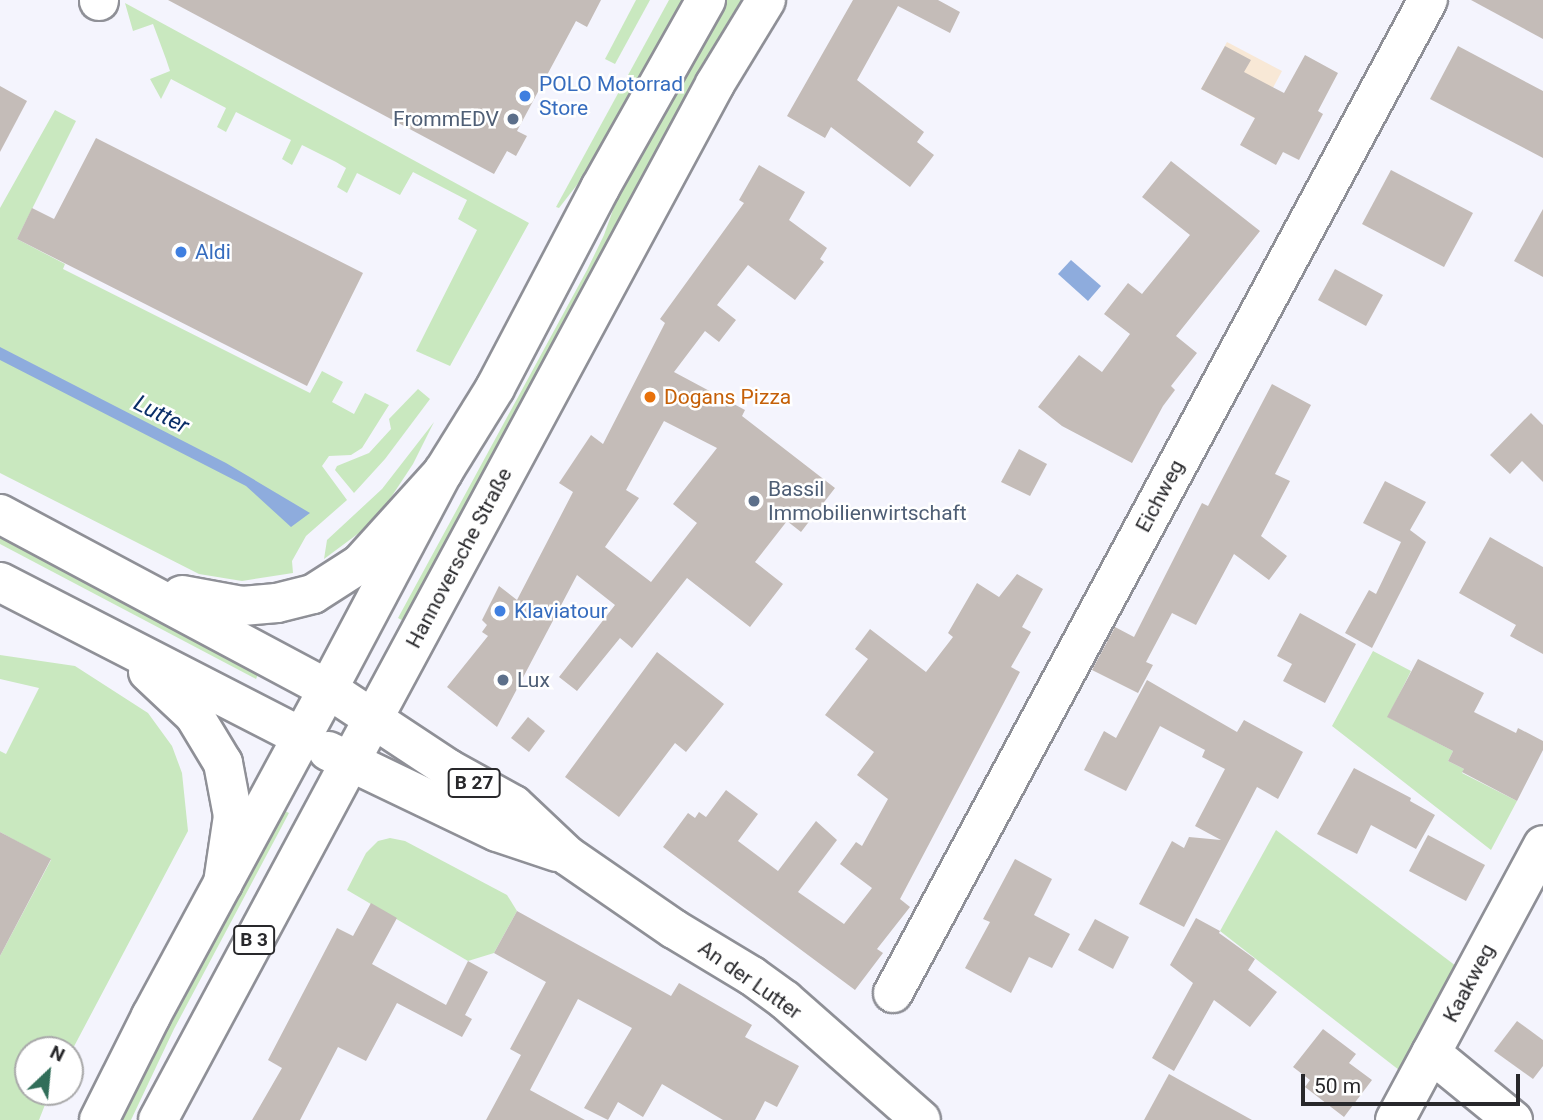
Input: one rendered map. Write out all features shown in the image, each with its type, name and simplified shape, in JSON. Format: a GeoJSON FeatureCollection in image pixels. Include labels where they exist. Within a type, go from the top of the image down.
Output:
{"type":"FeatureCollection","features":[{"type":"Feature","properties":{"kind":"main road"},"geometry":{"type":"LineString","coordinates":[[301,737],[443,472],[495,388],[600,188],[706,0]]}},
{"type":"Feature","properties":{"kind":"main road","name":"Hannoversche Straße"},"geometry":{"type":"LineString","coordinates":[[158,1120],[689,131],[766,0]]}},
{"type":"Feature","properties":{"kind":"main road","name":"Eichweg"},"geometry":{"type":"LineString","coordinates":[[893,993],[1428,0]]}},
{"type":"Feature","properties":{"kind":"main road"},"geometry":{"type":"LineString","coordinates":[[0,514],[133,582],[234,606],[277,603],[313,594],[360,564],[443,472]]}},
{"type":"Feature","properties":{"kind":"main road","name":"B 3"},"geometry":{"type":"LineString","coordinates":[[0,582],[107,636],[194,715],[223,764],[233,816],[223,883]]}},
{"type":"Feature","properties":{"kind":"main road","name":"An der Lutter"},"geometry":{"type":"LineString","coordinates":[[133,582],[328,689],[449,769],[514,805],[568,856],[785,1000],[921,1120]]}},
{"type":"Feature","properties":{"kind":"main road","name":"B 27"},"geometry":{"type":"LineString","coordinates":[[107,636],[301,737]]}},
{"type":"Feature","properties":{"kind":"main road","name":"An der Lutter"},"geometry":{"type":"LineString","coordinates":[[301,737],[497,832],[568,856]]}},
{"type":"Feature","properties":{"kind":"main road","name":"B 3"},"geometry":{"type":"LineString","coordinates":[[99,1120],[301,737]]}},
{"type":"Feature","properties":{"kind":"main road","name":"Kaakweg"},"geometry":{"type":"LineString","coordinates":[[1395,1120],[1543,845]]}},
{"type":"Feature","properties":{"kind":"main road"},"geometry":{"type":"LineString","coordinates":[[1431,1053],[1513,1120]]}},
{"type":"Feature","properties":{"kind":"shaded area"},"geometry":{"type":"Polygon","coordinates":[[[1227,42],[1282,71],[1256,119],[1201,89],[1227,42]]]}},
{"type":"Feature","properties":{"kind":"green space"},"geometry":{"type":"Polygon","coordinates":[[[636,0],[650,0],[615,64],[605,59],[636,0]]]}},
{"type":"Feature","properties":{"kind":"green space"},"geometry":{"type":"Polygon","coordinates":[[[669,0],[689,0],[591,167],[559,208],[556,207],[669,0]]]}},
{"type":"Feature","properties":{"kind":"green space"},"geometry":{"type":"Polygon","coordinates":[[[723,0],[747,0],[407,623],[398,618],[587,270],[604,235],[622,185],[723,0]]]}},
{"type":"Feature","properties":{"kind":"green space"},"geometry":{"type":"Polygon","coordinates":[[[125,3],[529,223],[450,366],[416,351],[477,230],[458,219],[467,200],[413,172],[400,195],[357,173],[347,193],[337,187],[346,168],[336,162],[302,145],[292,165],[282,159],[291,140],[236,112],[226,132],[217,127],[226,108],[171,79],[161,99],[150,79],[170,71],[153,24],[133,31],[125,3]]]}},
{"type":"Feature","properties":{"kind":"green space"},"geometry":{"type":"Polygon","coordinates":[[[55,110],[76,121],[17,239],[65,264],[63,269],[310,393],[322,371],[343,382],[332,402],[354,414],[365,393],[389,405],[362,448],[351,455],[329,456],[322,466],[347,500],[306,536],[292,561],[293,573],[242,581],[199,574],[0,473],[0,208],[55,110]]]}},
{"type":"Feature","properties":{"kind":"green space"},"geometry":{"type":"Polygon","coordinates":[[[418,389],[430,399],[385,459],[354,493],[335,470],[337,466],[369,453],[391,429],[389,419],[418,389]]]}},
{"type":"Feature","properties":{"kind":"green space"},"geometry":{"type":"Polygon","coordinates":[[[434,422],[413,464],[384,508],[363,530],[324,559],[327,540],[382,489],[434,422]]]}},
{"type":"Feature","properties":{"kind":"green space"},"geometry":{"type":"Polygon","coordinates":[[[0,533],[260,670],[256,679],[0,544],[0,533]]]}},
{"type":"Feature","properties":{"kind":"green space"},"geometry":{"type":"Polygon","coordinates":[[[1373,651],[1411,671],[1388,717],[1453,751],[1448,761],[1464,769],[1462,773],[1517,801],[1491,850],[1332,726],[1373,651]]]}},
{"type":"Feature","properties":{"kind":"green space"},"geometry":{"type":"Polygon","coordinates":[[[0,655],[75,666],[148,713],[172,746],[182,773],[188,831],[80,1036],[14,1036],[14,1106],[44,1106],[39,1120],[0,1120],[0,956],[51,860],[0,832],[0,751],[6,754],[39,688],[0,679],[0,655]]]}},
{"type":"Feature","properties":{"kind":"green space"},"geometry":{"type":"Polygon","coordinates":[[[279,808],[289,813],[174,1029],[131,1120],[116,1120],[279,808]]]}},
{"type":"Feature","properties":{"kind":"green space"},"geometry":{"type":"Polygon","coordinates":[[[1276,830],[1456,966],[1399,1070],[1220,931],[1276,830]]]}},
{"type":"Feature","properties":{"kind":"green space"},"geometry":{"type":"Polygon","coordinates":[[[390,838],[405,841],[507,895],[517,911],[494,953],[468,961],[347,890],[366,853],[378,841],[390,838]]]}},
{"type":"Feature","properties":{"kind":"water"},"geometry":{"type":"Polygon","coordinates":[[[1071,260],[1101,286],[1088,301],[1058,274],[1071,260]]]}},
{"type":"Feature","properties":{"kind":"water"},"geometry":{"type":"Polygon","coordinates":[[[0,347],[226,463],[310,513],[291,527],[246,486],[0,360],[0,347]]]}},
{"type":"Feature","properties":{"kind":"building"},"geometry":{"type":"Polygon","coordinates":[[[168,0],[601,0],[587,27],[576,21],[517,131],[527,136],[516,156],[507,151],[494,174],[168,0]]]}},
{"type":"Feature","properties":{"kind":"building"},"geometry":{"type":"Polygon","coordinates":[[[853,0],[938,0],[960,12],[950,33],[898,6],[857,80],[924,132],[917,142],[934,155],[910,187],[831,127],[825,138],[787,116],[853,0]]]}},
{"type":"Feature","properties":{"kind":"building"},"geometry":{"type":"Polygon","coordinates":[[[1471,0],[1543,0],[1543,39],[1471,0]]]}},
{"type":"Feature","properties":{"kind":"building"},"geometry":{"type":"Polygon","coordinates":[[[1225,46],[1251,60],[1244,72],[1284,93],[1305,55],[1338,73],[1318,111],[1323,114],[1299,160],[1283,152],[1276,165],[1240,145],[1255,118],[1201,89],[1225,46]]]}},
{"type":"Feature","properties":{"kind":"building"},"geometry":{"type":"Polygon","coordinates":[[[1458,46],[1543,91],[1543,158],[1430,99],[1458,46]]]}},
{"type":"Feature","properties":{"kind":"building"},"geometry":{"type":"Polygon","coordinates":[[[0,86],[27,101],[0,152],[0,86]]]}},
{"type":"Feature","properties":{"kind":"building","name":"Aldi"},"geometry":{"type":"Polygon","coordinates":[[[96,138],[363,273],[307,386],[17,239],[32,208],[54,219],[96,138]]]}},
{"type":"Feature","properties":{"kind":"building"},"geometry":{"type":"Polygon","coordinates":[[[1171,161],[1260,231],[1176,336],[1197,353],[1171,386],[1175,390],[1163,406],[1132,463],[1062,426],[1038,407],[1079,355],[1102,372],[1130,334],[1104,314],[1128,283],[1142,294],[1190,235],[1142,197],[1171,161]]]}},
{"type":"Feature","properties":{"kind":"building"},"geometry":{"type":"Polygon","coordinates":[[[759,165],[805,192],[789,220],[827,248],[820,259],[824,262],[795,300],[748,265],[717,305],[736,320],[719,342],[705,331],[674,372],[745,410],[742,416],[835,488],[801,532],[787,521],[755,562],[783,584],[750,627],[687,578],[632,648],[620,638],[577,691],[559,677],[615,605],[577,575],[497,727],[447,687],[488,636],[482,632],[487,625],[482,620],[499,586],[517,600],[573,492],[559,483],[591,435],[603,444],[665,323],[660,319],[744,203],[739,200],[759,165]],[[664,421],[626,490],[639,498],[605,547],[651,582],[697,523],[673,504],[717,448],[664,421]]]}},
{"type":"Feature","properties":{"kind":"building"},"geometry":{"type":"Polygon","coordinates":[[[1391,170],[1473,213],[1444,267],[1362,224],[1391,170]]]}},
{"type":"Feature","properties":{"kind":"building"},"geometry":{"type":"Polygon","coordinates":[[[1543,209],[1543,277],[1514,261],[1543,209]]]}},
{"type":"Feature","properties":{"kind":"building"},"geometry":{"type":"Polygon","coordinates":[[[1335,269],[1383,295],[1366,326],[1318,300],[1335,269]]]}},
{"type":"Feature","properties":{"kind":"building"},"geometry":{"type":"Polygon","coordinates":[[[1272,384],[1311,405],[1275,474],[1290,481],[1261,536],[1287,556],[1269,580],[1234,554],[1196,625],[1172,613],[1146,662],[1153,665],[1138,693],[1092,670],[1115,627],[1134,637],[1202,503],[1208,506],[1272,384]]]}},
{"type":"Feature","properties":{"kind":"building"},"geometry":{"type":"Polygon","coordinates":[[[1531,413],[1543,425],[1543,482],[1522,461],[1510,474],[1490,455],[1531,413]]]}},
{"type":"Feature","properties":{"kind":"building"},"geometry":{"type":"Polygon","coordinates":[[[1019,449],[1047,464],[1030,496],[1001,482],[1019,449]]]}},
{"type":"Feature","properties":{"kind":"building"},"geometry":{"type":"Polygon","coordinates":[[[1385,481],[1426,502],[1410,530],[1426,542],[1372,648],[1345,633],[1369,590],[1376,594],[1401,542],[1363,523],[1385,481]]]}},
{"type":"Feature","properties":{"kind":"building"},"geometry":{"type":"Polygon","coordinates":[[[1490,537],[1543,567],[1543,654],[1510,636],[1516,625],[1459,593],[1490,537]]]}},
{"type":"Feature","properties":{"kind":"building"},"geometry":{"type":"Polygon","coordinates":[[[1017,574],[1043,589],[1022,627],[1031,632],[1011,667],[1020,672],[900,899],[910,907],[877,949],[883,953],[855,990],[663,847],[688,813],[695,818],[699,812],[706,817],[726,790],[758,814],[738,841],[778,871],[816,821],[837,840],[798,892],[844,924],[872,888],[840,864],[856,842],[862,846],[888,799],[857,775],[874,752],[825,715],[868,659],[855,649],[870,629],[926,672],[953,637],[948,633],[977,583],[999,597],[1017,574]]]}},
{"type":"Feature","properties":{"kind":"building"},"geometry":{"type":"Polygon","coordinates":[[[1300,613],[1356,644],[1325,703],[1283,681],[1292,664],[1277,656],[1300,613]]]}},
{"type":"Feature","properties":{"kind":"building"},"geometry":{"type":"Polygon","coordinates":[[[657,652],[724,704],[686,752],[675,743],[619,817],[565,777],[657,652]]]}},
{"type":"Feature","properties":{"kind":"building"},"geometry":{"type":"Polygon","coordinates":[[[1418,659],[1484,693],[1474,712],[1516,733],[1518,728],[1543,741],[1543,750],[1517,801],[1462,772],[1464,769],[1448,761],[1453,751],[1387,717],[1418,659]]]}},
{"type":"Feature","properties":{"kind":"building"},"geometry":{"type":"Polygon","coordinates":[[[1147,680],[1237,732],[1244,720],[1303,752],[1278,799],[1257,787],[1184,927],[1139,904],[1172,841],[1184,848],[1189,837],[1221,840],[1195,826],[1225,769],[1202,757],[1205,750],[1160,726],[1126,791],[1084,770],[1104,731],[1116,738],[1147,680]]]}},
{"type":"Feature","properties":{"kind":"building"},"geometry":{"type":"Polygon","coordinates":[[[528,717],[545,731],[529,752],[511,738],[528,717]]]}},
{"type":"Feature","properties":{"kind":"building"},"geometry":{"type":"Polygon","coordinates":[[[1354,768],[1411,798],[1410,801],[1435,815],[1416,849],[1371,825],[1357,854],[1317,834],[1354,768]]]}},
{"type":"Feature","properties":{"kind":"building"},"geometry":{"type":"Polygon","coordinates":[[[0,832],[51,859],[0,956],[0,832]]]}},
{"type":"Feature","properties":{"kind":"building"},"geometry":{"type":"Polygon","coordinates":[[[1428,835],[1485,865],[1466,901],[1409,871],[1428,835]]]}},
{"type":"Feature","properties":{"kind":"building"},"geometry":{"type":"Polygon","coordinates":[[[1015,859],[1052,879],[1034,915],[1070,934],[1052,968],[1029,957],[1011,993],[965,968],[990,922],[983,919],[1015,859]]]}},
{"type":"Feature","properties":{"kind":"building"},"geometry":{"type":"Polygon","coordinates":[[[371,903],[397,918],[372,964],[446,1005],[468,961],[488,972],[465,1015],[472,1019],[462,1037],[397,1003],[366,1061],[338,1047],[300,1120],[252,1120],[282,1068],[268,1060],[337,928],[353,936],[371,903]]]}},
{"type":"Feature","properties":{"kind":"building"},"geometry":{"type":"Polygon","coordinates":[[[517,911],[671,996],[679,983],[752,1025],[745,1037],[799,1066],[777,1107],[765,1101],[755,1120],[723,1120],[662,1084],[643,1117],[618,1102],[608,1120],[584,1108],[632,1028],[578,999],[530,1090],[585,1120],[486,1120],[521,1055],[510,1049],[546,982],[494,953],[517,911]]]}},
{"type":"Feature","properties":{"kind":"building"},"geometry":{"type":"Polygon","coordinates":[[[1196,918],[1220,931],[1219,933],[1255,959],[1248,970],[1277,992],[1250,1027],[1214,1000],[1174,1071],[1152,1058],[1193,983],[1170,965],[1196,918]]]}},
{"type":"Feature","properties":{"kind":"building"},"geometry":{"type":"Polygon","coordinates":[[[1095,919],[1129,937],[1113,969],[1078,950],[1095,919]]]}},
{"type":"Feature","properties":{"kind":"building"},"geometry":{"type":"Polygon","coordinates":[[[1517,1021],[1543,1040],[1543,1066],[1533,1079],[1494,1051],[1517,1021]]]}},
{"type":"Feature","properties":{"kind":"building"},"geometry":{"type":"Polygon","coordinates":[[[1323,1029],[1356,1054],[1349,1063],[1372,1080],[1344,1117],[1305,1087],[1310,1080],[1293,1067],[1323,1029]]]}},
{"type":"Feature","properties":{"kind":"building"},"geometry":{"type":"Polygon","coordinates":[[[1169,1074],[1252,1120],[1144,1120],[1169,1074]]]}},
{"type":"Feature","properties":{"kind":"place","name":"POLO Motorrad Store"},"geometry":{"type":"Point","coordinates":[525,96]}},
{"type":"Feature","properties":{"kind":"place","name":"FrommEDV"},"geometry":{"type":"Point","coordinates":[513,119]}},
{"type":"Feature","properties":{"kind":"place","name":"Aldi"},"geometry":{"type":"Point","coordinates":[181,252]}},
{"type":"Feature","properties":{"kind":"place","name":"Dogans Pizza"},"geometry":{"type":"Point","coordinates":[650,397]}},
{"type":"Feature","properties":{"kind":"place","name":"Bassil Immobilienwirtschaft"},"geometry":{"type":"Point","coordinates":[754,501]}},
{"type":"Feature","properties":{"kind":"place","name":"Klaviatour"},"geometry":{"type":"Point","coordinates":[500,611]}},
{"type":"Feature","properties":{"kind":"place","name":"Lux"},"geometry":{"type":"Point","coordinates":[503,680]}},
{"type":"Feature","properties":{"kind":"water label","name":"Lutter"},"geometry":{"type":"Point","coordinates":[161,415]}}]}
